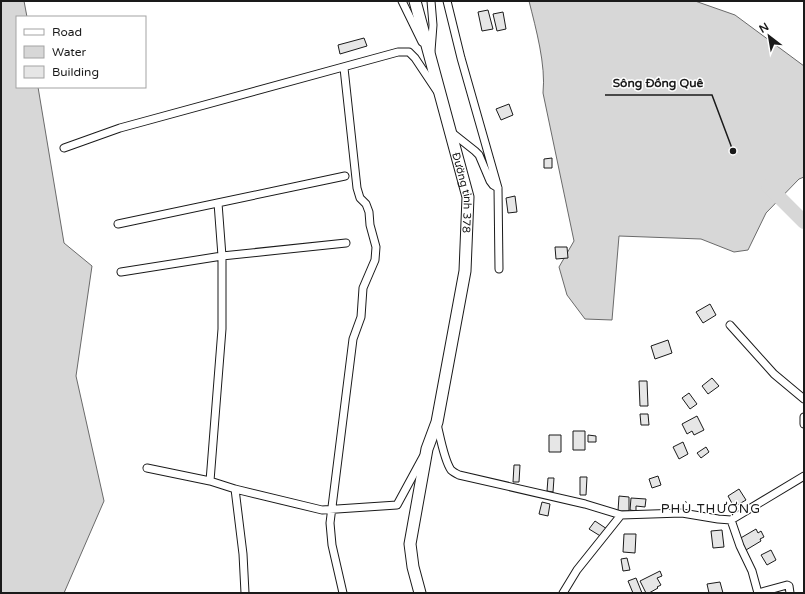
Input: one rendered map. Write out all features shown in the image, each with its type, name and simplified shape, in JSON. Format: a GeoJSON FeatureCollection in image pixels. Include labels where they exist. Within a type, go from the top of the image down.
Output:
{"type":"FeatureCollection","features":[{"type":"Feature","properties":{"kind":"main road","name":"Đường tỉnh 378"},"geometry":{"type":"LineString","coordinates":[[415,1],[468,197],[465,270],[444,388],[437,422],[427,449],[410,544],[413,567],[420,593]]}},
{"type":"Feature","properties":{"kind":"street"},"geometry":{"type":"LineString","coordinates":[[402,1],[430,58]]}},
{"type":"Feature","properties":{"kind":"street"},"geometry":{"type":"LineString","coordinates":[[430,58],[433,25],[431,1]]}},
{"type":"Feature","properties":{"kind":"street"},"geometry":{"type":"LineString","coordinates":[[446,1],[498,188],[499,269]]}},
{"type":"Feature","properties":{"kind":"street"},"geometry":{"type":"LineString","coordinates":[[64,148],[120,128],[398,52],[409,52],[415,58],[440,96]]}},
{"type":"Feature","properties":{"kind":"street"},"geometry":{"type":"LineString","coordinates":[[343,593],[332,545],[330,523],[331,509],[353,339],[361,317],[363,288],[375,260],[376,248],[370,225],[369,212],[366,204],[360,198],[357,188],[344,68]]}},
{"type":"Feature","properties":{"kind":"street"},"geometry":{"type":"LineString","coordinates":[[450,131],[475,150],[479,155],[490,181],[498,188]]}},
{"type":"Feature","properties":{"kind":"street"},"geometry":{"type":"LineString","coordinates":[[118,224],[345,176]]}},
{"type":"Feature","properties":{"kind":"street"},"geometry":{"type":"LineString","coordinates":[[210,481],[222,328],[222,256],[218,203]]}},
{"type":"Feature","properties":{"kind":"street"},"geometry":{"type":"LineString","coordinates":[[121,272],[222,256],[346,243]]}},
{"type":"Feature","properties":{"kind":"street"},"geometry":{"type":"LineString","coordinates":[[730,325],[774,374],[804,399]]}},
{"type":"Feature","properties":{"kind":"street"},"geometry":{"type":"LineString","coordinates":[[804,417],[804,424]]}},
{"type":"Feature","properties":{"kind":"street"},"geometry":{"type":"LineString","coordinates":[[437,422],[442,448],[446,458],[451,470],[459,475],[585,504],[621,515],[682,513],[718,520],[731,520],[804,476]]}},
{"type":"Feature","properties":{"kind":"street"},"geometry":{"type":"LineString","coordinates":[[147,468],[210,481],[235,489],[322,510],[398,505],[427,449]]}},
{"type":"Feature","properties":{"kind":"street"},"geometry":{"type":"LineString","coordinates":[[235,489],[243,554],[245,593]]}},
{"type":"Feature","properties":{"kind":"street"},"geometry":{"type":"LineString","coordinates":[[563,593],[577,570],[621,515]]}},
{"type":"Feature","properties":{"kind":"street"},"geometry":{"type":"LineString","coordinates":[[731,520],[740,546],[752,571],[758,593],[787,584],[789,586],[790,593]]}},
{"type":"Feature","properties":{"kind":"water"},"geometry":{"type":"Polygon","coordinates":[[[1,1],[24,1],[27,16],[16,16],[16,88],[38,88],[64,243],[92,266],[76,376],[104,501],[64,593],[1,593],[1,1]]]}},
{"type":"Feature","properties":{"kind":"water"},"geometry":{"type":"Polygon","coordinates":[[[529,1],[695,1],[735,15],[804,66],[804,177],[799,179],[766,213],[748,250],[734,252],[701,239],[619,236],[612,320],[585,319],[567,295],[559,267],[574,241],[543,93],[544,82],[542,59],[529,1]]]}},
{"type":"Feature","properties":{"kind":"building"},"geometry":{"type":"Polygon","coordinates":[[[488,10],[493,29],[482,31],[478,12],[488,10]]]}},
{"type":"Feature","properties":{"kind":"building"},"geometry":{"type":"Polygon","coordinates":[[[503,12],[506,29],[497,31],[493,14],[503,12]]]}},
{"type":"Feature","properties":{"kind":"building"},"geometry":{"type":"Polygon","coordinates":[[[364,38],[367,46],[340,54],[338,45],[364,38]]]}},
{"type":"Feature","properties":{"kind":"building"},"geometry":{"type":"Polygon","coordinates":[[[509,104],[513,115],[501,120],[496,109],[509,104]]]}},
{"type":"Feature","properties":{"kind":"building"},"geometry":{"type":"Polygon","coordinates":[[[552,158],[552,168],[544,168],[544,159],[552,158]]]}},
{"type":"Feature","properties":{"kind":"building"},"geometry":{"type":"Polygon","coordinates":[[[515,196],[517,212],[508,213],[506,198],[515,196]]]}},
{"type":"Feature","properties":{"kind":"building"},"geometry":{"type":"Polygon","coordinates":[[[555,247],[567,247],[568,258],[556,259],[555,247]]]}},
{"type":"Feature","properties":{"kind":"building"},"geometry":{"type":"Polygon","coordinates":[[[710,304],[716,315],[703,323],[696,312],[710,304]]]}},
{"type":"Feature","properties":{"kind":"building"},"geometry":{"type":"Polygon","coordinates":[[[668,340],[672,353],[655,359],[651,346],[668,340]]]}},
{"type":"Feature","properties":{"kind":"building"},"geometry":{"type":"Polygon","coordinates":[[[712,378],[719,386],[708,394],[702,386],[712,378]]]}},
{"type":"Feature","properties":{"kind":"building"},"geometry":{"type":"Polygon","coordinates":[[[639,381],[647,381],[648,406],[640,406],[639,381]]]}},
{"type":"Feature","properties":{"kind":"building"},"geometry":{"type":"Polygon","coordinates":[[[689,393],[697,404],[690,409],[682,398],[689,393]]]}},
{"type":"Feature","properties":{"kind":"building"},"geometry":{"type":"Polygon","coordinates":[[[640,414],[648,414],[649,425],[641,425],[640,414]]]}},
{"type":"Feature","properties":{"kind":"building"},"geometry":{"type":"Polygon","coordinates":[[[697,416],[704,430],[694,435],[692,431],[687,434],[682,424],[697,416]]]}},
{"type":"Feature","properties":{"kind":"building"},"geometry":{"type":"Polygon","coordinates":[[[573,431],[585,431],[585,450],[573,450],[573,431]]]}},
{"type":"Feature","properties":{"kind":"building"},"geometry":{"type":"Polygon","coordinates":[[[549,435],[561,435],[561,452],[549,452],[549,435]]]}},
{"type":"Feature","properties":{"kind":"building"},"geometry":{"type":"Polygon","coordinates":[[[588,435],[596,436],[596,442],[588,442],[588,435]]]}},
{"type":"Feature","properties":{"kind":"building"},"geometry":{"type":"Polygon","coordinates":[[[683,442],[688,454],[679,459],[673,447],[683,442]]]}},
{"type":"Feature","properties":{"kind":"building"},"geometry":{"type":"Polygon","coordinates":[[[706,447],[709,452],[701,458],[697,453],[706,447]]]}},
{"type":"Feature","properties":{"kind":"building"},"geometry":{"type":"Polygon","coordinates":[[[514,465],[520,465],[519,482],[513,482],[514,465]]]}},
{"type":"Feature","properties":{"kind":"building"},"geometry":{"type":"Polygon","coordinates":[[[658,476],[661,485],[652,488],[649,479],[658,476]]]}},
{"type":"Feature","properties":{"kind":"building"},"geometry":{"type":"Polygon","coordinates":[[[580,477],[587,477],[586,495],[580,495],[580,477]]]}},
{"type":"Feature","properties":{"kind":"building"},"geometry":{"type":"Polygon","coordinates":[[[548,478],[554,478],[553,492],[547,491],[548,478]]]}},
{"type":"Feature","properties":{"kind":"building"},"geometry":{"type":"Polygon","coordinates":[[[739,489],[746,500],[734,507],[728,496],[739,489]]]}},
{"type":"Feature","properties":{"kind":"building"},"geometry":{"type":"Polygon","coordinates":[[[619,496],[629,497],[629,511],[618,511],[619,496]]]}},
{"type":"Feature","properties":{"kind":"building"},"geometry":{"type":"Polygon","coordinates":[[[631,498],[646,499],[645,507],[636,506],[636,511],[630,510],[631,498]]]}},
{"type":"Feature","properties":{"kind":"building"},"geometry":{"type":"Polygon","coordinates":[[[542,502],[550,504],[548,516],[539,514],[542,502]]]}},
{"type":"Feature","properties":{"kind":"building"},"geometry":{"type":"Polygon","coordinates":[[[595,521],[607,529],[602,537],[589,529],[595,521]]]}},
{"type":"Feature","properties":{"kind":"building"},"geometry":{"type":"Polygon","coordinates":[[[756,529],[758,533],[761,531],[764,537],[760,539],[761,541],[746,550],[739,539],[756,529]]]}},
{"type":"Feature","properties":{"kind":"building"},"geometry":{"type":"Polygon","coordinates":[[[722,530],[724,547],[713,548],[711,531],[722,530]]]}},
{"type":"Feature","properties":{"kind":"building"},"geometry":{"type":"Polygon","coordinates":[[[624,534],[636,534],[635,553],[623,552],[624,534]]]}},
{"type":"Feature","properties":{"kind":"building"},"geometry":{"type":"Polygon","coordinates":[[[771,550],[776,560],[767,565],[761,555],[771,550]]]}},
{"type":"Feature","properties":{"kind":"building"},"geometry":{"type":"Polygon","coordinates":[[[627,558],[630,570],[623,571],[621,559],[627,558]]]}},
{"type":"Feature","properties":{"kind":"building"},"geometry":{"type":"Polygon","coordinates":[[[660,571],[662,576],[657,578],[661,585],[649,593],[646,593],[640,581],[660,571]]]}},
{"type":"Feature","properties":{"kind":"building"},"geometry":{"type":"Polygon","coordinates":[[[636,578],[642,593],[633,593],[628,581],[636,578]]]}},
{"type":"Feature","properties":{"kind":"building"},"geometry":{"type":"Polygon","coordinates":[[[720,582],[723,593],[709,593],[707,584],[720,582]]]}},
{"type":"Feature","properties":{"kind":"waterway"},"geometry":{"type":"LineString","coordinates":[[768,186],[804,222]]}},
{"type":"Feature","properties":{"kind":"place","name":"Sông Đồng Quê"},"geometry":{"type":"Point","coordinates":[733,151]}},
{"type":"Feature","properties":{"kind":"district","name":"PHÙ THƯỢNG"},"geometry":{"type":"Point","coordinates":[711,508]}}]}
